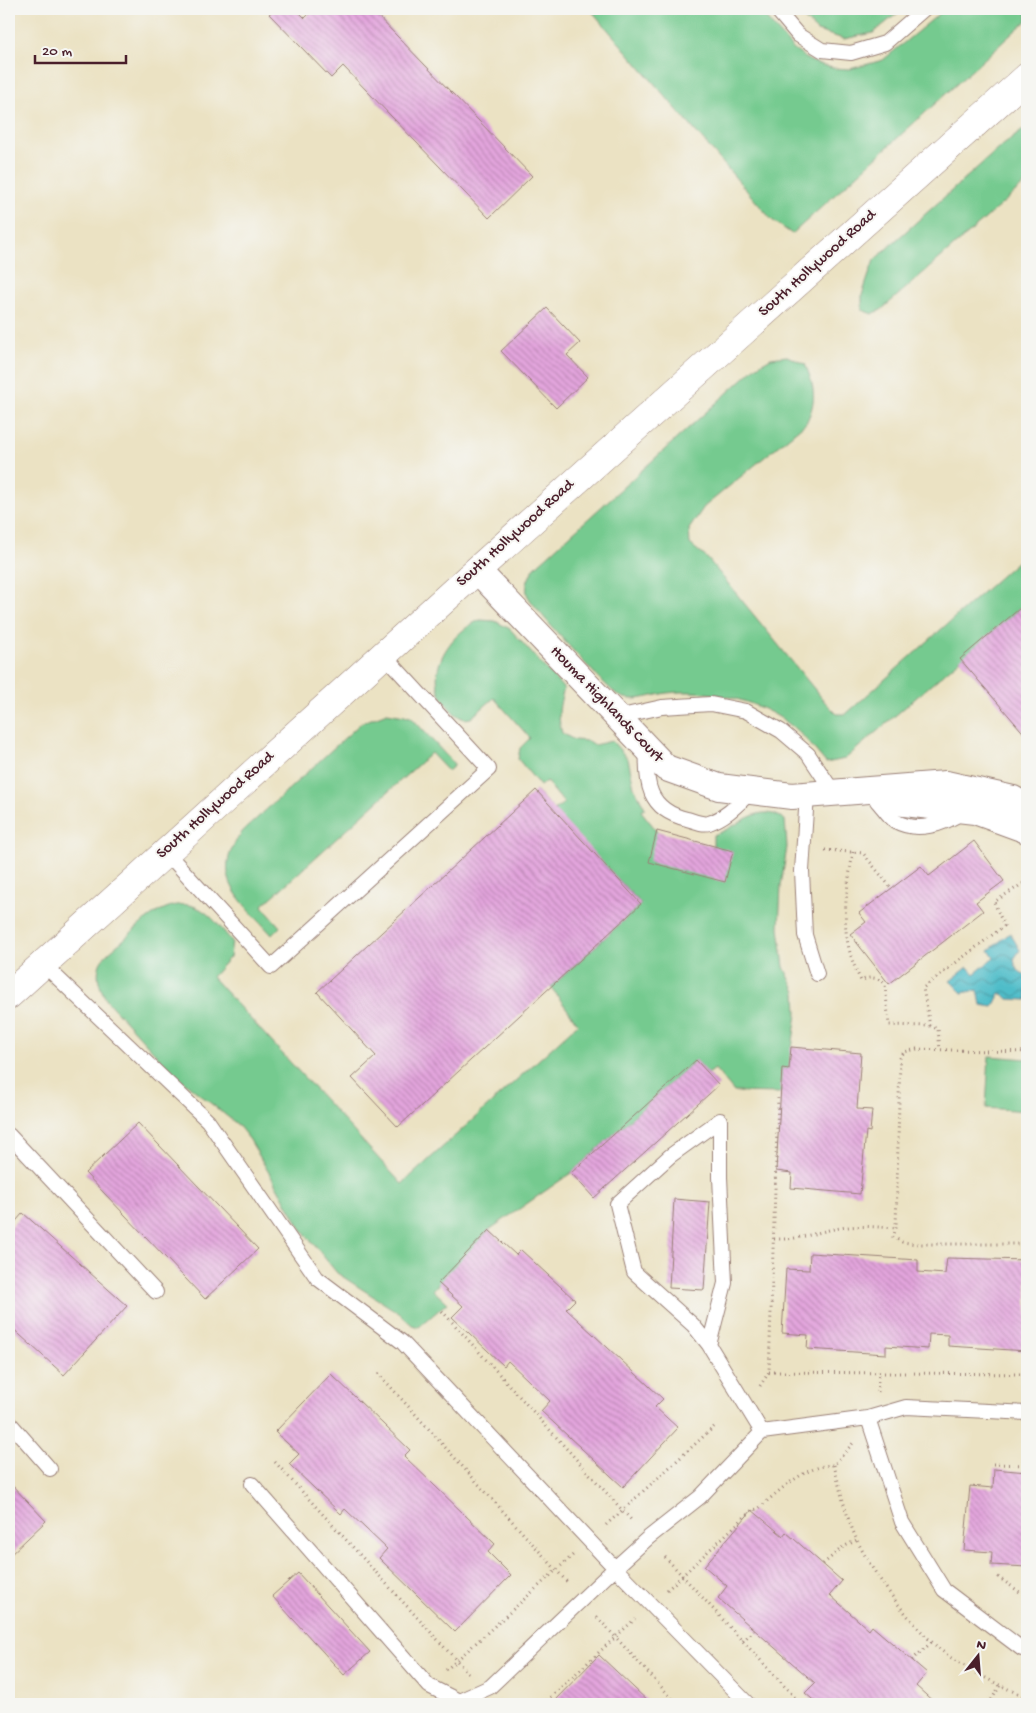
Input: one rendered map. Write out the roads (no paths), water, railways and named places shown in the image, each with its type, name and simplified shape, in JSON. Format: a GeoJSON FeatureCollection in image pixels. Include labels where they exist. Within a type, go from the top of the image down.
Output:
{"type":"FeatureCollection","features":[{"type":"Feature","properties":{"kind":"street","name":"South Hollywood Road"},"geometry":{"type":"LineString","coordinates":[[9,995],[383,654],[1027,77]]}},
{"type":"Feature","properties":{"kind":"street","name":"Houma Highlands Court"},"geometry":{"type":"LineString","coordinates":[[477,570],[666,768],[720,787],[792,796],[946,784],[1012,799],[1027,807]]}},
{"type":"Feature","properties":{"kind":"street"},"geometry":{"type":"LineString","coordinates":[[834,793],[876,800],[966,809],[1027,830]]}},
{"type":"Feature","properties":{"kind":"lane"},"geometry":{"type":"LineString","coordinates":[[776,9],[798,34],[822,50],[851,53],[885,43],[924,9]]}},
{"type":"Feature","properties":{"kind":"lane"},"geometry":{"type":"LineString","coordinates":[[166,852],[271,967],[489,769],[383,654]]}},
{"type":"Feature","properties":{"kind":"lane"},"geometry":{"type":"LineString","coordinates":[[617,717],[662,708],[710,704],[746,711],[781,731],[808,754],[834,793]]}},
{"type":"Feature","properties":{"kind":"lane"},"geometry":{"type":"LineString","coordinates":[[647,747],[646,777],[656,803],[676,817],[707,824],[724,817],[752,791]]}},
{"type":"Feature","properties":{"kind":"lane"},"geometry":{"type":"LineString","coordinates":[[807,795],[804,848],[805,935],[816,974]]}},
{"type":"Feature","properties":{"kind":"lane"},"geometry":{"type":"LineString","coordinates":[[43,964],[208,1121],[317,1278],[402,1342],[615,1568],[748,1704]]}},
{"type":"Feature","properties":{"kind":"lane"},"geometry":{"type":"LineString","coordinates":[[709,1345],[725,1284],[720,1177],[720,1120],[670,1156],[616,1204],[634,1272],[693,1325],[709,1345],[762,1432]]}},
{"type":"Feature","properties":{"kind":"lane"},"geometry":{"type":"LineString","coordinates":[[9,1135],[156,1292]]}},
{"type":"Feature","properties":{"kind":"lane"},"geometry":{"type":"LineString","coordinates":[[252,1484],[429,1686],[459,1701],[490,1687],[648,1538],[700,1497],[762,1432],[868,1418],[906,1407],[1027,1413]]}},
{"type":"Feature","properties":{"kind":"lane"},"geometry":{"type":"LineString","coordinates":[[868,1418],[902,1522],[944,1590],[1022,1649],[1027,1650]]}},
{"type":"Feature","properties":{"kind":"lane"},"geometry":{"type":"LineString","coordinates":[[9,1422],[50,1469]]}},
{"type":"Feature","properties":{"kind":"water"},"geometry":{"type":"Polygon","coordinates":[[[1010,933],[1020,950],[1014,959],[1015,965],[1018,970],[1027,975],[1027,1000],[1009,999],[1000,993],[993,1007],[981,1005],[978,990],[962,993],[950,981],[968,967],[974,974],[994,958],[989,950],[1010,933]]]}}]}
